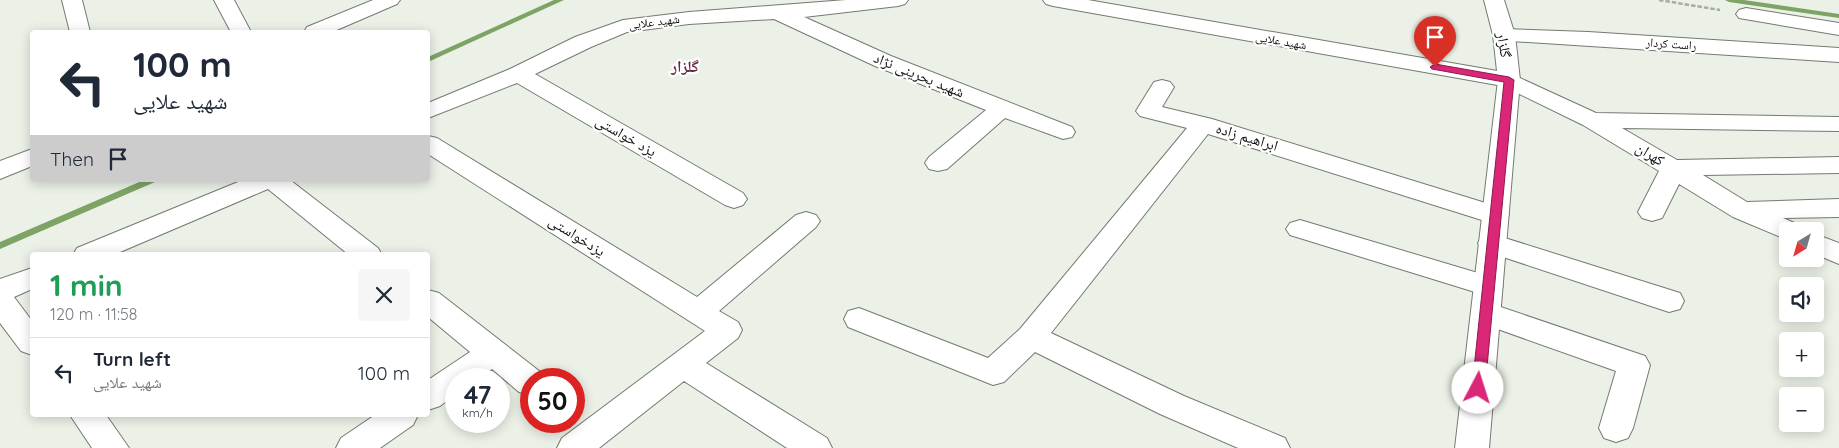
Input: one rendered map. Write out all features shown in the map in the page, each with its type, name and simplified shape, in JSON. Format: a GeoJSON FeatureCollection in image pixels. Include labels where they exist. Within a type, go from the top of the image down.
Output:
{"type":"FeatureCollection","features":[{"type":"Feature","properties":{"kind":"street"},"geometry":{"type":"LineString","coordinates":[[72,0],[80,30]]}},
{"type":"Feature","properties":{"kind":"street"},"geometry":{"type":"LineString","coordinates":[[224,0],[240,30]]}},
{"type":"Feature","properties":{"kind":"street"},"geometry":{"type":"LineString","coordinates":[[320,30],[390,0]]}},
{"type":"Feature","properties":{"kind":"street","name":"شهید علایی"},"geometry":{"type":"LineString","coordinates":[[430,110],[518,74],[582,42],[623,26],[689,18],[777,12],[898,0]]}},
{"type":"Feature","properties":{"kind":"street","name":"شهید علایی"},"geometry":{"type":"LineString","coordinates":[[1053,0],[1509,80]]}},
{"type":"Feature","properties":{"kind":"street","name":"گلزار"},"geometry":{"type":"LineString","coordinates":[[1472,448],[1509,80],[1504,36],[1494,0]]}},
{"type":"Feature","properties":{"kind":"street","name":"شهید بحرینی نژاد"},"geometry":{"type":"LineString","coordinates":[[777,12],[883,61],[1063,132]]}},
{"type":"Feature","properties":{"kind":"street"},"geometry":{"type":"LineString","coordinates":[[1746,14],[1839,29]]}},
{"type":"Feature","properties":{"kind":"street","name":"راست کردار"},"geometry":{"type":"LineString","coordinates":[[1504,36],[1588,38],[1839,55]]}},
{"type":"Feature","properties":{"kind":"street","name":"یزد خواستی"},"geometry":{"type":"LineString","coordinates":[[518,74],[734,198]]}},
{"type":"Feature","properties":{"kind":"street","name":"کهران"},"geometry":{"type":"LineString","coordinates":[[1509,80],[1592,120],[1743,211],[1779,227]]}},
{"type":"Feature","properties":{"kind":"street"},"geometry":{"type":"LineString","coordinates":[[1162,87],[1148,111],[1203,124]]}},
{"type":"Feature","properties":{"kind":"street"},"geometry":{"type":"LineString","coordinates":[[938,163],[1001,109]]}},
{"type":"Feature","properties":{"kind":"street"},"geometry":{"type":"LineString","coordinates":[[1592,120],[1839,124]]}},
{"type":"Feature","properties":{"kind":"street","name":"ابراهیم زاده"},"geometry":{"type":"LineString","coordinates":[[859,319],[993,373],[1031,337],[1203,124],[1494,229],[1669,301]]}},
{"type":"Feature","properties":{"kind":"street","name":"یزدخواستی"},"geometry":{"type":"LineString","coordinates":[[430,144],[727,330],[682,364]]}},
{"type":"Feature","properties":{"kind":"street"},"geometry":{"type":"LineString","coordinates":[[0,171],[30,158]]}},
{"type":"Feature","properties":{"kind":"street"},"geometry":{"type":"LineString","coordinates":[[1652,212],[1673,168],[1839,165]]}},
{"type":"Feature","properties":{"kind":"street"},"geometry":{"type":"LineString","coordinates":[[94,252],[261,182]]}},
{"type":"Feature","properties":{"kind":"street"},"geometry":{"type":"LineString","coordinates":[[276,182],[364,252]]}},
{"type":"Feature","properties":{"kind":"street"},"geometry":{"type":"LineString","coordinates":[[1743,211],[1839,208]]}},
{"type":"Feature","properties":{"kind":"street"},"geometry":{"type":"LineString","coordinates":[[698,312],[806,221]]}},
{"type":"Feature","properties":{"kind":"street"},"geometry":{"type":"LineString","coordinates":[[1300,229],[1487,300],[1634,365],[1616,428]]}},
{"type":"Feature","properties":{"kind":"street"},"geometry":{"type":"LineString","coordinates":[[1824,247],[1839,254]]}},
{"type":"Feature","properties":{"kind":"street"},"geometry":{"type":"LineString","coordinates":[[0,291],[30,279]]}},
{"type":"Feature","properties":{"kind":"street"},"geometry":{"type":"LineString","coordinates":[[0,301],[30,340]]}},
{"type":"Feature","properties":{"kind":"street"},"geometry":{"type":"LineString","coordinates":[[430,303],[520,375]]}},
{"type":"Feature","properties":{"kind":"street"},"geometry":{"type":"LineString","coordinates":[[1031,337],[1172,405],[1273,448]]}},
{"type":"Feature","properties":{"kind":"street"},"geometry":{"type":"LineString","coordinates":[[430,396],[492,353]]}},
{"type":"Feature","properties":{"kind":"street"},"geometry":{"type":"LineString","coordinates":[[574,448],[682,364],[795,443]]}},
{"type":"Feature","properties":{"kind":"street"},"geometry":{"type":"LineString","coordinates":[[89,417],[112,448]]}},
{"type":"Feature","properties":{"kind":"street"},"geometry":{"type":"LineString","coordinates":[[353,448],[398,417]]}},
{"type":"Feature","properties":{"kind":"path"},"geometry":{"type":"LineString","coordinates":[[1659,0],[1746,14]]}},
{"type":"Feature","properties":{"kind":"waterway"},"geometry":{"type":"LineString","coordinates":[[430,59],[560,0]]}},
{"type":"Feature","properties":{"kind":"waterway"},"geometry":{"type":"LineString","coordinates":[[1729,0],[1839,16]]}},
{"type":"Feature","properties":{"kind":"waterway"},"geometry":{"type":"LineString","coordinates":[[0,246],[147,182]]}},
{"type":"Feature","properties":{"kind":"district","name":"گلزار"},"geometry":{"type":"Point","coordinates":[685,66]}},
{"type":"Feature","properties":{"kind":"route"},"geometry":{"type":"LineString","coordinates":[[1435,67],[1509,80],[1478,388]]}}]}
